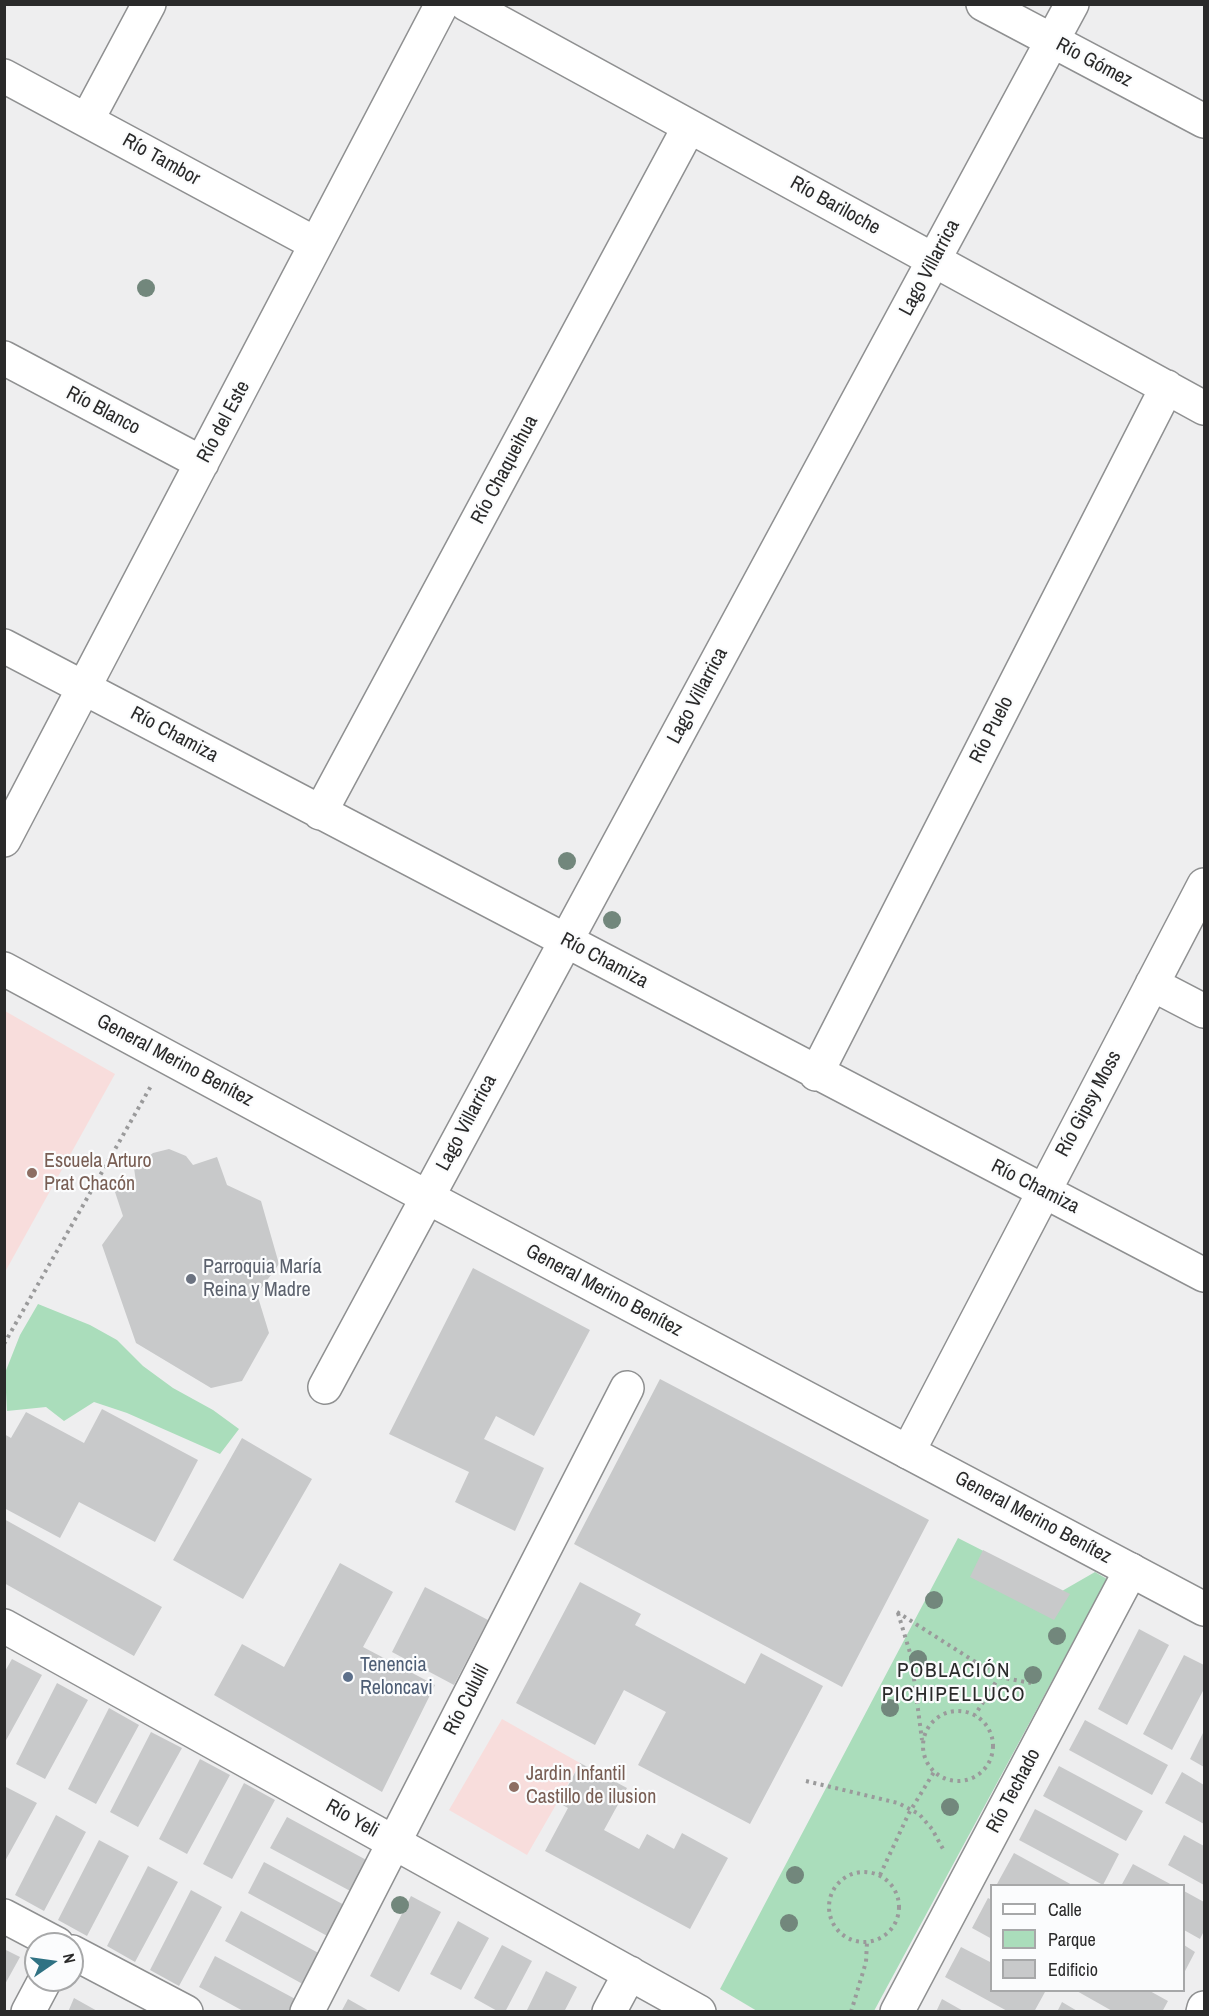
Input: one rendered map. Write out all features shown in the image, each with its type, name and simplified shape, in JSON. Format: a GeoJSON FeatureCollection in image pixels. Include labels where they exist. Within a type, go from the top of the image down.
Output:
{"type":"FeatureCollection","features":[{"type":"Feature","properties":{"kind":"street"},"geometry":{"type":"LineString","coordinates":[[87,120],[149,4]]}},
{"type":"Feature","properties":{"kind":"street","name":"Río del Este"},"geometry":{"type":"LineString","coordinates":[[4,840],[442,4]]}},
{"type":"Feature","properties":{"kind":"street","name":"Río Bariloche"},"geometry":{"type":"LineString","coordinates":[[466,4],[1204,408]]}},
{"type":"Feature","properties":{"kind":"street","name":"Río Gómez"},"geometry":{"type":"LineString","coordinates":[[983,4],[1204,121]]}},
{"type":"Feature","properties":{"kind":"street","name":"Lago Villarrica"},"geometry":{"type":"LineString","coordinates":[[325,1387],[1072,4]]}},
{"type":"Feature","properties":{"kind":"street","name":"Río Tambor"},"geometry":{"type":"LineString","coordinates":[[4,76],[316,244]]}},
{"type":"Feature","properties":{"kind":"street","name":"Río Chaqueihua"},"geometry":{"type":"LineString","coordinates":[[320,813],[689,127]]}},
{"type":"Feature","properties":{"kind":"street","name":"Río Blanco"},"geometry":{"type":"LineString","coordinates":[[4,358],[202,463]]}},
{"type":"Feature","properties":{"kind":"street","name":"Río Puelo"},"geometry":{"type":"LineString","coordinates":[[816,1074],[1167,387]]}},
{"type":"Feature","properties":{"kind":"street","name":"Río Chamiza"},"geometry":{"type":"LineString","coordinates":[[4,646],[816,1074],[1204,1275]]}},
{"type":"Feature","properties":{"kind":"street","name":"Río Gipsy Moss"},"geometry":{"type":"LineString","coordinates":[[908,1452],[1204,885]]}},
{"type":"Feature","properties":{"kind":"street","name":"General Merino Benítez"},"geometry":{"type":"LineString","coordinates":[[4,969],[427,1197],[1204,1609]]}},
{"type":"Feature","properties":{"kind":"street"},"geometry":{"type":"LineString","coordinates":[[1152,984],[1204,1011]]}},
{"type":"Feature","properties":{"kind":"street","name":"Río Cululil"},"geometry":{"type":"LineString","coordinates":[[307,2012],[627,1388]]}},
{"type":"Feature","properties":{"kind":"street","name":"Río Techado"},"geometry":{"type":"LineString","coordinates":[[897,2012],[1131,1570]]}},
{"type":"Feature","properties":{"kind":"street","name":"Río Yeli"},"geometry":{"type":"LineString","coordinates":[[4,1626],[699,2012]]}},
{"type":"Feature","properties":{"kind":"street"},"geometry":{"type":"LineString","coordinates":[[4,1916],[34,1932]]}},
{"type":"Feature","properties":{"kind":"street"},"geometry":{"type":"LineString","coordinates":[[84,1958],[186,2012]]}},
{"type":"Feature","properties":{"kind":"street"},"geometry":{"type":"LineString","coordinates":[[609,2012],[630,1973]]}},
{"type":"Feature","properties":{"kind":"street"},"geometry":{"type":"LineString","coordinates":[[28,2012],[39,1992]]}},
{"type":"Feature","properties":{"kind":"path"},"geometry":{"type":"LineString","coordinates":[[4,1344],[168,1057]]}},
{"type":"Feature","properties":{"kind":"path"},"geometry":{"type":"LineString","coordinates":[[923,1747],[927,1729],[940,1716],[957,1711],[975,1715],[983,1720],[993,1738],[994,1748],[987,1767],[980,1774],[961,1782],[951,1781],[934,1772],[924,1756],[911,1656],[897,1612],[999,1677],[975,1715]]}},
{"type":"Feature","properties":{"kind":"path"},"geometry":{"type":"LineString","coordinates":[[880,1875],[910,1811],[934,1772]]}},
{"type":"Feature","properties":{"kind":"path"},"geometry":{"type":"LineString","coordinates":[[806,1780],[885,1799],[919,1814],[932,1829],[946,1853],[969,1876]]}},
{"type":"Feature","properties":{"kind":"path"},"geometry":{"type":"LineString","coordinates":[[862,1872],[880,1875],[894,1889],[899,1909],[892,1928],[885,1935],[867,1942],[857,1942],[839,1932],[829,1917],[830,1898],[838,1882],[846,1876],[862,1872]]}},
{"type":"Feature","properties":{"kind":"path"},"geometry":{"type":"LineString","coordinates":[[851,2012],[866,1962],[867,1942]]}},
{"type":"Feature","properties":{"kind":"shaded area","name":"Escuela Arturo Prat Chacón"},"geometry":{"type":"Polygon","coordinates":[[[5,1011],[115,1074],[5,1272],[5,1011]]]}},
{"type":"Feature","properties":{"kind":"shaded area","name":"Jardin Infantil Castillo de ilusion"},"geometry":{"type":"Polygon","coordinates":[[[502,1719],[580,1763],[527,1855],[449,1810],[502,1719]]]}},
{"type":"Feature","properties":{"kind":"green space"},"geometry":{"type":"Polygon","coordinates":[[[38,1304],[90,1325],[117,1340],[143,1366],[173,1388],[213,1410],[239,1429],[220,1454],[127,1413],[94,1402],[64,1421],[46,1407],[7,1411],[5,1373],[20,1335],[38,1304]]]}},
{"type":"Feature","properties":{"kind":"green space"},"geometry":{"type":"Polygon","coordinates":[[[958,1538],[1062,1591],[1095,1572],[1107,1579],[874,2011],[757,2011],[720,1989],[958,1538]]]}},
{"type":"Feature","properties":{"kind":"building","name":"Parroquia María Reina y Madre"},"geometry":{"type":"Polygon","coordinates":[[[169,1149],[186,1156],[193,1165],[217,1157],[227,1185],[261,1201],[279,1264],[257,1294],[269,1333],[242,1381],[211,1388],[136,1343],[102,1245],[123,1216],[114,1189],[136,1182],[134,1168],[153,1153],[169,1149]]]}},
{"type":"Feature","properties":{"kind":"building"},"geometry":{"type":"Polygon","coordinates":[[[473,1268],[590,1330],[534,1436],[496,1416],[484,1439],[544,1468],[515,1531],[455,1502],[469,1472],[389,1434],[473,1268]]]}},
{"type":"Feature","properties":{"kind":"building"},"geometry":{"type":"Polygon","coordinates":[[[660,1379],[929,1520],[842,1687],[574,1544],[660,1379]]]}},
{"type":"Feature","properties":{"kind":"building"},"geometry":{"type":"Polygon","coordinates":[[[102,1409],[198,1460],[155,1542],[79,1502],[60,1538],[4,1508],[4,1434],[11,1438],[26,1412],[84,1443],[102,1409]]]}},
{"type":"Feature","properties":{"kind":"building"},"geometry":{"type":"Polygon","coordinates":[[[242,1438],[312,1479],[243,1599],[173,1560],[242,1438]]]}},
{"type":"Feature","properties":{"kind":"building"},"geometry":{"type":"Polygon","coordinates":[[[4,1519],[162,1607],[134,1656],[4,1583],[4,1519]]]}},
{"type":"Feature","properties":{"kind":"building"},"geometry":{"type":"Polygon","coordinates":[[[983,1550],[1070,1594],[1054,1620],[970,1577],[983,1550]]]}},
{"type":"Feature","properties":{"kind":"building"},"geometry":{"type":"Polygon","coordinates":[[[340,1563],[393,1592],[363,1647],[435,1685],[382,1792],[214,1695],[242,1644],[284,1667],[340,1563]]]}},
{"type":"Feature","properties":{"kind":"building"},"geometry":{"type":"Polygon","coordinates":[[[580,1582],[641,1614],[635,1625],[745,1684],[761,1653],[823,1686],[750,1824],[638,1765],[666,1712],[624,1690],[595,1745],[516,1703],[580,1582]]]}},
{"type":"Feature","properties":{"kind":"building"},"geometry":{"type":"Polygon","coordinates":[[[425,1587],[488,1620],[454,1685],[392,1652],[425,1587]]]}},
{"type":"Feature","properties":{"kind":"building"},"geometry":{"type":"Polygon","coordinates":[[[1139,1629],[1169,1645],[1127,1725],[1098,1709],[1139,1629]]]}},
{"type":"Feature","properties":{"kind":"building"},"geometry":{"type":"Polygon","coordinates":[[[1184,1655],[1204,1665],[1204,1689],[1172,1750],[1143,1734],[1184,1655]]]}},
{"type":"Feature","properties":{"kind":"building"},"geometry":{"type":"Polygon","coordinates":[[[12,1659],[42,1675],[4,1744],[4,1673],[12,1659]]]}},
{"type":"Feature","properties":{"kind":"building"},"geometry":{"type":"Polygon","coordinates":[[[57,1683],[88,1700],[45,1779],[16,1764],[57,1683]]]}},
{"type":"Feature","properties":{"kind":"building"},"geometry":{"type":"Polygon","coordinates":[[[109,1708],[139,1725],[96,1804],[68,1789],[109,1708]]]}},
{"type":"Feature","properties":{"kind":"building"},"geometry":{"type":"Polygon","coordinates":[[[1085,1720],[1168,1765],[1152,1795],[1069,1750],[1085,1720]]]}},
{"type":"Feature","properties":{"kind":"building"},"geometry":{"type":"Polygon","coordinates":[[[1204,1731],[1204,1767],[1190,1759],[1204,1731]]]}},
{"type":"Feature","properties":{"kind":"building"},"geometry":{"type":"Polygon","coordinates":[[[151,1732],[182,1748],[138,1827],[110,1812],[151,1732]]]}},
{"type":"Feature","properties":{"kind":"building"},"geometry":{"type":"Polygon","coordinates":[[[200,1759],[230,1775],[187,1854],[159,1839],[200,1759]]]}},
{"type":"Feature","properties":{"kind":"building"},"geometry":{"type":"Polygon","coordinates":[[[580,1763],[627,1788],[604,1830],[639,1849],[647,1834],[674,1849],[682,1833],[728,1858],[690,1929],[545,1851],[568,1808],[559,1803],[580,1763]]]}},
{"type":"Feature","properties":{"kind":"building"},"geometry":{"type":"Polygon","coordinates":[[[1059,1766],[1143,1811],[1126,1841],[1043,1796],[1059,1766]]]}},
{"type":"Feature","properties":{"kind":"building"},"geometry":{"type":"Polygon","coordinates":[[[1182,1772],[1204,1785],[1204,1824],[1165,1803],[1182,1772]]]}},
{"type":"Feature","properties":{"kind":"building"},"geometry":{"type":"Polygon","coordinates":[[[244,1783],[275,1800],[232,1879],[203,1864],[244,1783]]]}},
{"type":"Feature","properties":{"kind":"building"},"geometry":{"type":"Polygon","coordinates":[[[6,1787],[37,1803],[4,1863],[4,1791],[6,1787]]]}},
{"type":"Feature","properties":{"kind":"building"},"geometry":{"type":"Polygon","coordinates":[[[1035,1809],[1119,1854],[1104,1884],[1101,1884],[1019,1840],[1035,1809]]]}},
{"type":"Feature","properties":{"kind":"building"},"geometry":{"type":"Polygon","coordinates":[[[56,1815],[86,1832],[44,1911],[15,1895],[56,1815]]]}},
{"type":"Feature","properties":{"kind":"building"},"geometry":{"type":"Polygon","coordinates":[[[287,1817],[370,1862],[354,1893],[270,1848],[287,1817]]]}},
{"type":"Feature","properties":{"kind":"building"},"geometry":{"type":"Polygon","coordinates":[[[1184,1835],[1204,1846],[1204,1885],[1168,1865],[1184,1835]]]}},
{"type":"Feature","properties":{"kind":"building"},"geometry":{"type":"Polygon","coordinates":[[[99,1840],[129,1856],[87,1936],[84,1932],[58,1920],[99,1840]]]}},
{"type":"Feature","properties":{"kind":"building"},"geometry":{"type":"Polygon","coordinates":[[[1014,1853],[1070,1884],[997,1884],[1014,1853]]]}},
{"type":"Feature","properties":{"kind":"building"},"geometry":{"type":"Polygon","coordinates":[[[264,1862],[348,1907],[331,1938],[248,1893],[264,1862]]]}},
{"type":"Feature","properties":{"kind":"building"},"geometry":{"type":"Polygon","coordinates":[[[1133,1864],[1170,1884],[1122,1884],[1133,1864]]]}},
{"type":"Feature","properties":{"kind":"building"},"geometry":{"type":"Polygon","coordinates":[[[148,1866],[178,1882],[135,1962],[107,1946],[148,1866]]]}},
{"type":"Feature","properties":{"kind":"building"},"geometry":{"type":"Polygon","coordinates":[[[191,1890],[222,1907],[179,1986],[150,1970],[191,1890]]]}},
{"type":"Feature","properties":{"kind":"building"},"geometry":{"type":"Polygon","coordinates":[[[1185,1892],[1204,1902],[1204,1931],[1200,1939],[1185,1931],[1185,1892]]]}},
{"type":"Feature","properties":{"kind":"building"},"geometry":{"type":"Polygon","coordinates":[[[411,1896],[441,1912],[399,1992],[370,1976],[411,1896]]]}},
{"type":"Feature","properties":{"kind":"building"},"geometry":{"type":"Polygon","coordinates":[[[988,1898],[990,1899],[990,1938],[972,1928],[988,1898]]]}},
{"type":"Feature","properties":{"kind":"building"},"geometry":{"type":"Polygon","coordinates":[[[241,1911],[324,1956],[308,1987],[225,1941],[241,1911]]]}},
{"type":"Feature","properties":{"kind":"building"},"geometry":{"type":"Polygon","coordinates":[[[458,1921],[489,1938],[461,1990],[430,1974],[458,1921]]]}},
{"type":"Feature","properties":{"kind":"building"},"geometry":{"type":"Polygon","coordinates":[[[502,1945],[532,1961],[505,2012],[499,2012],[474,1998],[502,1945]]]}},
{"type":"Feature","properties":{"kind":"building"},"geometry":{"type":"Polygon","coordinates":[[[1185,1946],[1195,1952],[1185,1971],[1185,1946]]]}},
{"type":"Feature","properties":{"kind":"building"},"geometry":{"type":"Polygon","coordinates":[[[961,1947],[990,1962],[990,1992],[1045,1992],[1034,2012],[1009,2012],[945,1977],[961,1947]]]}},
{"type":"Feature","properties":{"kind":"building"},"geometry":{"type":"Polygon","coordinates":[[[4,1949],[20,1957],[4,1986],[4,1949]]]}},
{"type":"Feature","properties":{"kind":"building"},"geometry":{"type":"Polygon","coordinates":[[[215,1956],[299,2001],[293,2012],[245,2012],[199,1987],[215,1956]]]}},
{"type":"Feature","properties":{"kind":"building"},"geometry":{"type":"Polygon","coordinates":[[[546,1971],[577,1987],[564,2012],[526,2012],[546,1971]]]}},
{"type":"Feature","properties":{"kind":"building"},"geometry":{"type":"Polygon","coordinates":[[[1079,1992],[1152,1992],[1168,2001],[1162,2012],[1114,2012],[1079,1992]]]}},
{"type":"Feature","properties":{"kind":"building"},"geometry":{"type":"Polygon","coordinates":[[[74,1998],[99,2012],[68,2012],[74,1998]]]}},
{"type":"Feature","properties":{"kind":"building"},"geometry":{"type":"Polygon","coordinates":[[[348,1999],[371,2012],[341,2012],[348,1999]]]}},
{"type":"Feature","properties":{"kind":"building"},"geometry":{"type":"Polygon","coordinates":[[[942,1999],[965,2012],[936,2012],[942,1999]]]}},
{"type":"Feature","properties":{"kind":"building"},"geometry":{"type":"Polygon","coordinates":[[[1062,2002],[1079,2012],[1057,2012],[1062,2002]]]}},
{"type":"Feature","properties":{"kind":"place","name":"Escuela Arturo Prat Chacón"},"geometry":{"type":"Point","coordinates":[32,1173]}},
{"type":"Feature","properties":{"kind":"place","name":"Parroquia María Reina y Madre"},"geometry":{"type":"Point","coordinates":[191,1279]}},
{"type":"Feature","properties":{"kind":"place","name":"Tenencia Reloncavi"},"geometry":{"type":"Point","coordinates":[348,1677]}},
{"type":"Feature","properties":{"kind":"place","name":"Jardin Infantil Castillo de ilusion"},"geometry":{"type":"Point","coordinates":[514,1787]}},
{"type":"Feature","properties":{"kind":"district","name":"POBLACIÓN PICHIPELLUCO"},"geometry":{"type":"Point","coordinates":[954,1683]}}]}
